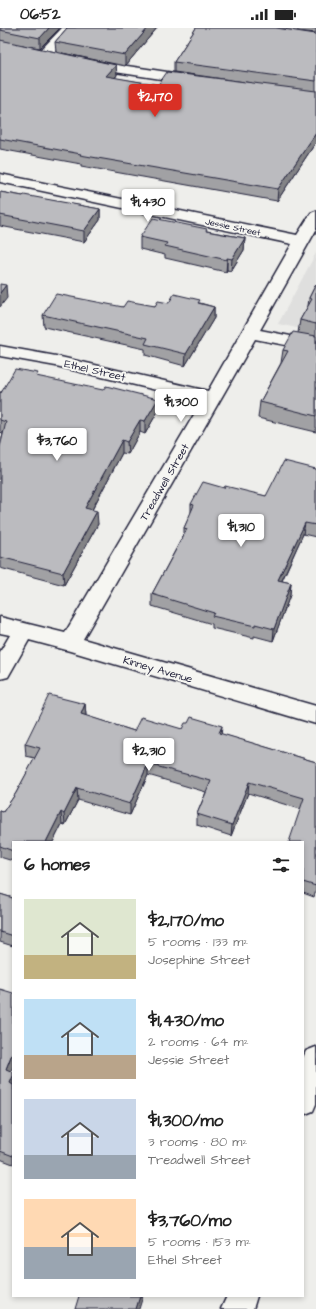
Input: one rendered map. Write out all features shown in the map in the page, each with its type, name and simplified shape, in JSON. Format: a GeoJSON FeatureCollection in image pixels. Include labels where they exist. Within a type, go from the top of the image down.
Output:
{"type":"FeatureCollection","features":[{"type":"Feature","properties":{"kind":"street"},"geometry":{"type":"LineString","coordinates":[[43,56],[69,28]]}},
{"type":"Feature","properties":{"kind":"street"},"geometry":{"type":"LineString","coordinates":[[28,52],[57,58]]}},
{"type":"Feature","properties":{"kind":"street"},"geometry":{"type":"LineString","coordinates":[[72,61],[122,71],[208,82]]}},
{"type":"Feature","properties":{"kind":"street","name":"Jessie Street"},"geometry":{"type":"LineString","coordinates":[[0,178],[302,241]]}},
{"type":"Feature","properties":{"kind":"street","name":"Treadwell Street"},"geometry":{"type":"LineString","coordinates":[[70,643],[213,398],[316,216]]}},
{"type":"Feature","properties":{"kind":"street"},"geometry":{"type":"LineString","coordinates":[[249,334],[316,346]]}},
{"type":"Feature","properties":{"kind":"street","name":"Ethel Street"},"geometry":{"type":"LineString","coordinates":[[0,351],[56,361],[213,398]]}},
{"type":"Feature","properties":{"kind":"street","name":"Kinney Avenue"},"geometry":{"type":"LineString","coordinates":[[0,625],[70,643],[316,715]]}},
{"type":"Feature","properties":{"kind":"street"},"geometry":{"type":"LineString","coordinates":[[0,671],[23,631]]}},
{"type":"Feature","properties":{"kind":"street"},"geometry":{"type":"LineString","coordinates":[[304,1098],[316,1060]]}},
{"type":"Feature","properties":{"kind":"street"},"geometry":{"type":"LineString","coordinates":[[238,1309],[242,1297]]}},
{"type":"Feature","properties":{"kind":"shaded area"},"geometry":{"type":"Polygon","coordinates":[[[316,253],[316,332],[278,324],[316,253]]]}},
{"type":"Feature","properties":{"kind":"building"},"geometry":{"type":"Polygon","coordinates":[[[0,28],[49,28],[40,38],[0,30],[0,28]]]}},
{"type":"Feature","properties":{"kind":"building"},"geometry":{"type":"Polygon","coordinates":[[[67,28],[148,28],[125,55],[55,42],[67,28]]]}},
{"type":"Feature","properties":{"kind":"building"},"geometry":{"type":"Polygon","coordinates":[[[196,28],[276,28],[316,34],[316,81],[174,62],[196,28]]]}},
{"type":"Feature","properties":{"kind":"building"},"geometry":{"type":"Polygon","coordinates":[[[0,40],[116,65],[106,76],[158,85],[167,72],[316,91],[316,133],[278,189],[80,155],[81,154],[0,139],[0,40]]]}},
{"type":"Feature","properties":{"kind":"building"},"geometry":{"type":"Polygon","coordinates":[[[0,192],[100,209],[84,231],[0,215],[0,192]]]}},
{"type":"Feature","properties":{"kind":"building"},"geometry":{"type":"Polygon","coordinates":[[[153,218],[207,229],[206,231],[245,238],[232,259],[227,258],[227,260],[165,246],[167,243],[140,237],[153,218]]]}},
{"type":"Feature","properties":{"kind":"building"},"geometry":{"type":"Polygon","coordinates":[[[0,284],[6,285],[0,293],[0,284]]]}},
{"type":"Feature","properties":{"kind":"building"},"geometry":{"type":"Polygon","coordinates":[[[316,284],[316,324],[300,320],[312,299],[309,298],[316,284]]]}},
{"type":"Feature","properties":{"kind":"building"},"geometry":{"type":"Polygon","coordinates":[[[56,294],[123,307],[127,301],[155,306],[158,301],[169,303],[174,294],[200,300],[198,303],[214,307],[186,354],[145,344],[148,338],[43,315],[56,294]]]}},
{"type":"Feature","properties":{"kind":"building"},"geometry":{"type":"Polygon","coordinates":[[[293,332],[316,336],[316,416],[260,402],[288,351],[283,350],[293,332]]]}},
{"type":"Feature","properties":{"kind":"building"},"geometry":{"type":"Polygon","coordinates":[[[15,369],[38,373],[36,376],[103,390],[106,386],[158,399],[145,421],[140,420],[127,442],[122,440],[85,508],[97,511],[63,573],[0,557],[0,447],[6,422],[0,420],[0,392],[1,393],[15,369]]]}},
{"type":"Feature","properties":{"kind":"building"},"geometry":{"type":"Polygon","coordinates":[[[284,461],[316,469],[316,525],[305,523],[278,580],[291,583],[274,629],[212,616],[214,613],[152,594],[187,529],[184,528],[194,505],[191,504],[203,482],[224,488],[225,486],[266,496],[284,461]]]}},
{"type":"Feature","properties":{"kind":"building"},"geometry":{"type":"Polygon","coordinates":[[[49,695],[85,704],[81,714],[134,731],[141,717],[182,729],[191,717],[222,726],[219,733],[316,762],[316,886],[304,882],[304,841],[289,841],[304,798],[249,782],[232,825],[197,814],[211,781],[148,764],[130,804],[77,788],[64,814],[61,812],[46,841],[12,841],[12,851],[0,846],[0,811],[3,812],[16,793],[40,748],[25,744],[49,695]]]}},
{"type":"Feature","properties":{"kind":"building"},"geometry":{"type":"Polygon","coordinates":[[[0,894],[12,898],[12,936],[0,932],[0,894]]]}},
{"type":"Feature","properties":{"kind":"building"},"geometry":{"type":"Polygon","coordinates":[[[0,989],[12,993],[12,1054],[6,1069],[12,1072],[10,1083],[12,1084],[12,1156],[0,1151],[0,989]]]}},
{"type":"Feature","properties":{"kind":"building"},"geometry":{"type":"Polygon","coordinates":[[[79,1297],[140,1297],[136,1309],[75,1309],[79,1297]]]}}]}
